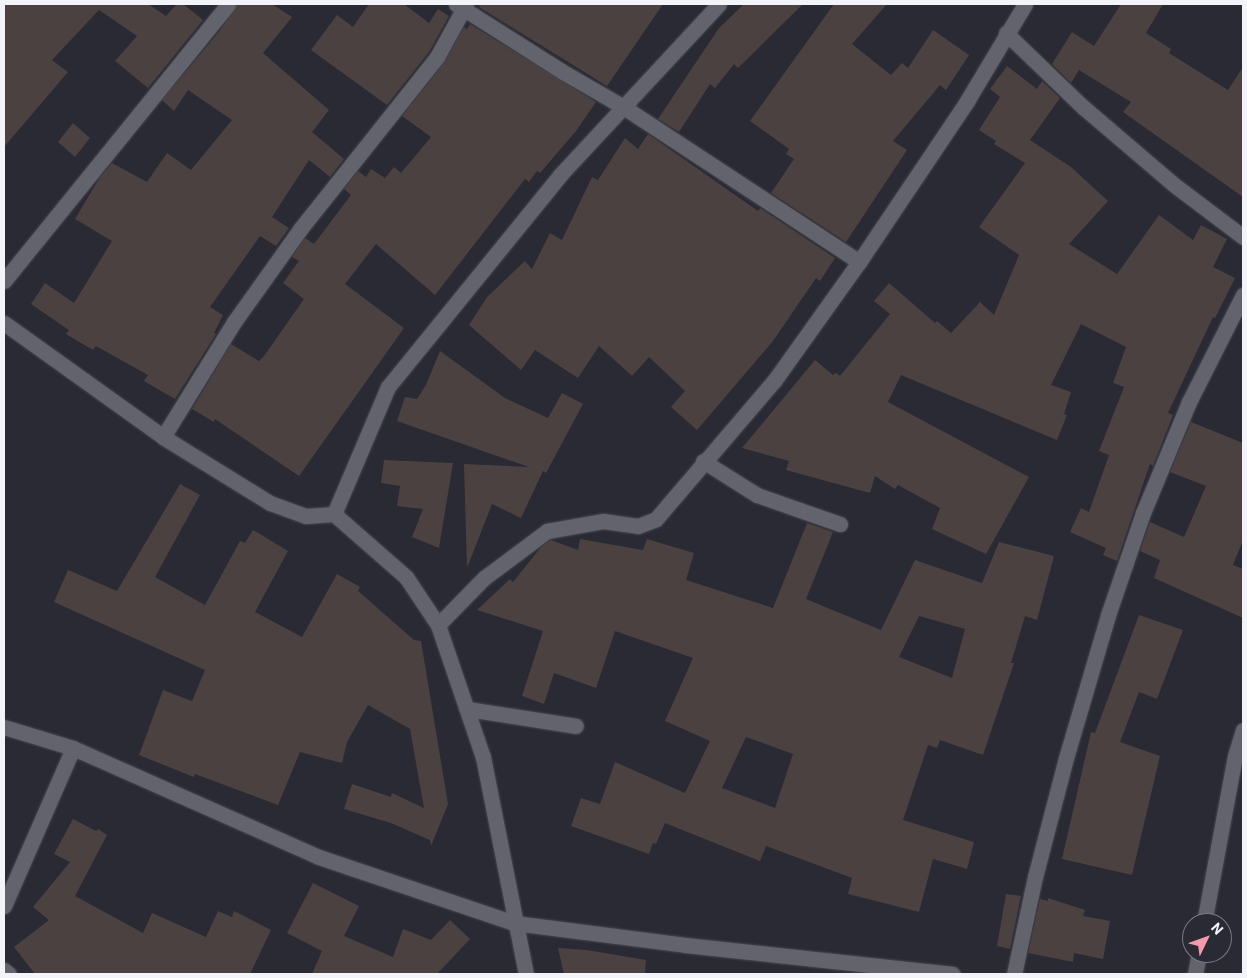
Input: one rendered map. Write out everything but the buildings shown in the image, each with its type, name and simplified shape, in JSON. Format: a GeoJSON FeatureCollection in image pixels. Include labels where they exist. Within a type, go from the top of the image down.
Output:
{"type":"FeatureCollection","features":[{"type":"Feature","properties":{"kind":"street"},"geometry":{"type":"LineString","coordinates":[[4,281],[228,4]]}},
{"type":"Feature","properties":{"kind":"street"},"geometry":{"type":"LineString","coordinates":[[334,514],[388,387],[560,175],[625,108],[719,4]]}},
{"type":"Feature","properties":{"kind":"street"},"geometry":{"type":"LineString","coordinates":[[438,625],[484,578],[547,531],[603,521],[638,526],[656,519],[703,461],[774,381],[860,262],[967,101],[1025,4]]}},
{"type":"Feature","properties":{"kind":"street"},"geometry":{"type":"LineString","coordinates":[[163,437],[245,306],[300,228],[437,57],[462,5],[563,72],[625,108],[860,262]]}},
{"type":"Feature","properties":{"kind":"street"},"geometry":{"type":"LineString","coordinates":[[1006,34],[1084,107],[1173,184],[1243,237]]}},
{"type":"Feature","properties":{"kind":"street"},"geometry":{"type":"LineString","coordinates":[[1014,974],[1035,877],[1066,758],[1108,615],[1143,513],[1189,402],[1243,295]]}},
{"type":"Feature","properties":{"kind":"street"},"geometry":{"type":"LineString","coordinates":[[4,323],[163,437],[270,504],[306,516],[334,514],[406,577],[438,625],[483,757],[514,923],[526,974]]}},
{"type":"Feature","properties":{"kind":"street"},"geometry":{"type":"LineString","coordinates":[[703,461],[757,496],[840,524]]}},
{"type":"Feature","properties":{"kind":"street"},"geometry":{"type":"LineString","coordinates":[[468,709],[576,726]]}},
{"type":"Feature","properties":{"kind":"street"},"geometry":{"type":"LineString","coordinates":[[4,727],[73,748],[319,857],[514,923],[686,945],[952,974]]}},
{"type":"Feature","properties":{"kind":"street"},"geometry":{"type":"LineString","coordinates":[[1206,913],[1235,756],[1243,730]]}},
{"type":"Feature","properties":{"kind":"street"},"geometry":{"type":"LineString","coordinates":[[4,906],[25,862],[73,748]]}},
{"type":"Feature","properties":{"kind":"street"},"geometry":{"type":"LineString","coordinates":[[4,970],[9,974]]}}]}
